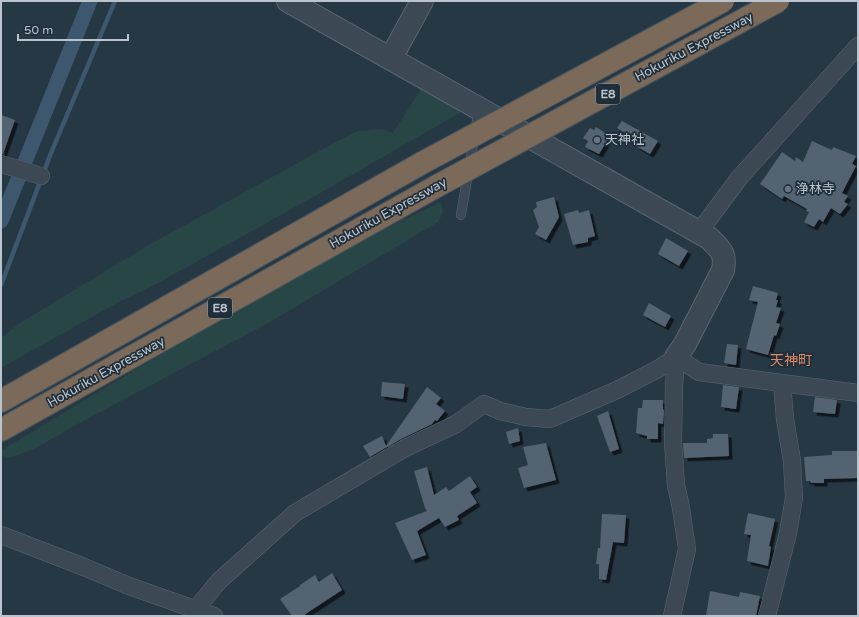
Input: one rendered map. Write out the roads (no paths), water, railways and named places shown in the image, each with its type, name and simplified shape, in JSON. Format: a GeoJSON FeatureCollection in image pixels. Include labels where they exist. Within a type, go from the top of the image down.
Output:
{"type":"FeatureCollection","features":[{"type":"Feature","properties":{"kind":"highway","name":"Hokuriku Expressway"},"geometry":{"type":"LineString","coordinates":[[6,398],[422,163],[723,1]]}},
{"type":"Feature","properties":{"kind":"highway","name":"Hokuriku Expressway"},"geometry":{"type":"LineString","coordinates":[[2,430],[437,186],[778,1]]}},
{"type":"Feature","properties":{"kind":"street"},"geometry":{"type":"LineString","coordinates":[[195,610],[219,581],[295,513],[405,448],[456,424],[484,404],[500,411],[526,417],[550,419],[617,390],[658,369],[676,357],[685,344],[723,270],[723,253],[709,238],[288,1]]}},
{"type":"Feature","properties":{"kind":"street"},"geometry":{"type":"LineString","coordinates":[[391,58],[422,1]]}},
{"type":"Feature","properties":{"kind":"street"},"geometry":{"type":"LineString","coordinates":[[699,232],[740,177],[858,46]]}},
{"type":"Feature","properties":{"kind":"street"},"geometry":{"type":"LineString","coordinates":[[1,164],[41,176]]}},
{"type":"Feature","properties":{"kind":"street"},"geometry":{"type":"LineString","coordinates":[[676,357],[699,372],[858,393]]}},
{"type":"Feature","properties":{"kind":"street"},"geometry":{"type":"LineString","coordinates":[[672,616],[687,549],[676,485],[673,442],[676,357]]}},
{"type":"Feature","properties":{"kind":"street"},"geometry":{"type":"LineString","coordinates":[[767,616],[788,533],[794,498],[792,461],[785,419],[782,383]]}},
{"type":"Feature","properties":{"kind":"street"},"geometry":{"type":"LineString","coordinates":[[1,535],[129,586],[214,616]]}},
{"type":"Feature","properties":{"kind":"lane"},"geometry":{"type":"LineString","coordinates":[[462,215],[479,109]]}},
{"type":"Feature","properties":{"kind":"waterway"},"geometry":{"type":"LineString","coordinates":[[1,221],[90,1]]}},
{"type":"Feature","properties":{"kind":"waterway"},"geometry":{"type":"LineString","coordinates":[[1,285],[51,153],[115,1]]}},
{"type":"Feature","properties":{"kind":"place","name":"天神社"},"geometry":{"type":"Point","coordinates":[597,140]}},
{"type":"Feature","properties":{"kind":"place","name":"浄林寺"},"geometry":{"type":"Point","coordinates":[788,189]}},
{"type":"Feature","properties":{"kind":"district","name":"天神町"},"geometry":{"type":"Point","coordinates":[791,360]}}]}
